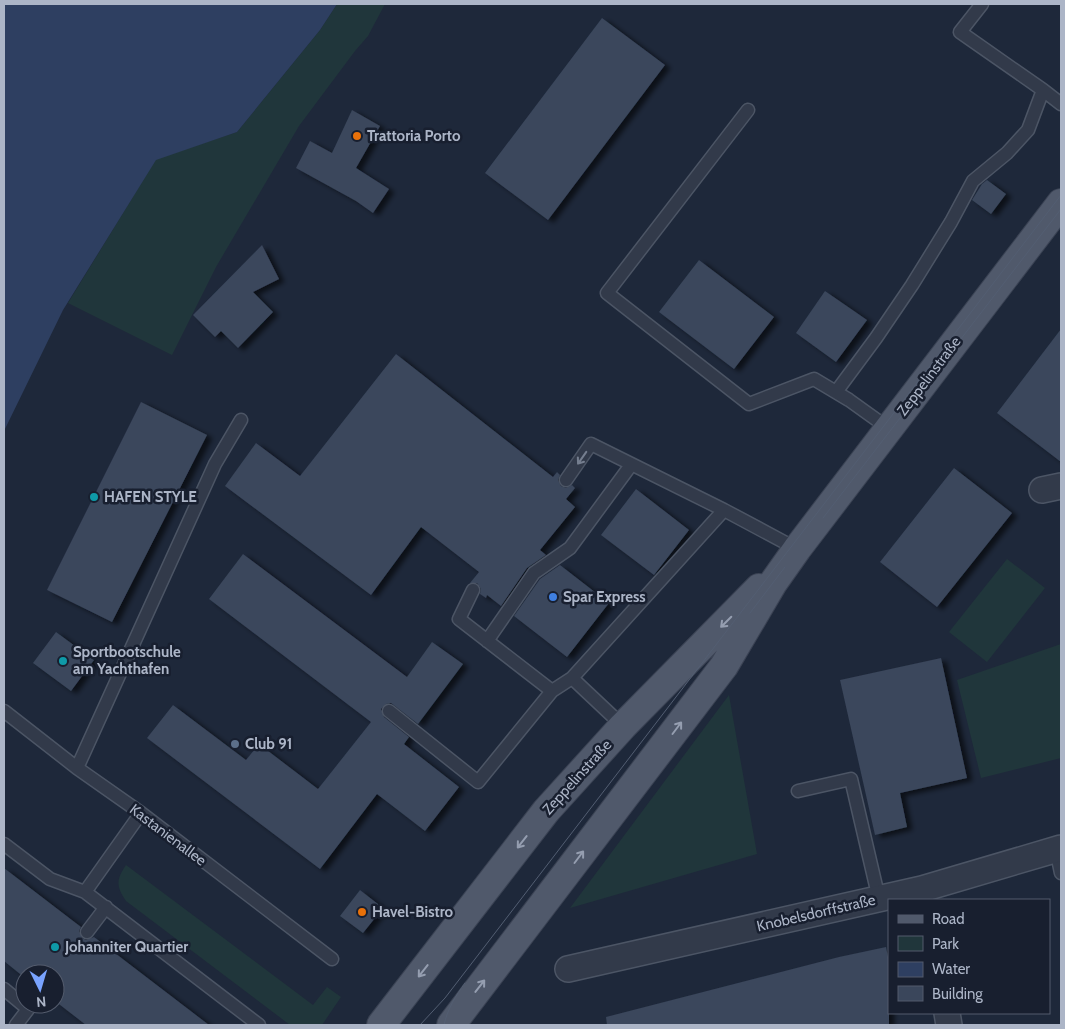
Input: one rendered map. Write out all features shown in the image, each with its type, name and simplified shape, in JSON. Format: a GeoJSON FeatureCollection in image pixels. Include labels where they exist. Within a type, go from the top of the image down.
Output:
{"type":"FeatureCollection","features":[{"type":"Feature","properties":{"kind":"main road","name":"Zeppelinstraße"},"geometry":{"type":"LineString","coordinates":[[451,1025],[724,666],[773,583],[797,549],[1061,203]]}},
{"type":"Feature","properties":{"kind":"main road","name":"Zeppelinstraße"},"geometry":{"type":"LineString","coordinates":[[381,1025],[546,811],[623,726],[797,549]]}},
{"type":"Feature","properties":{"kind":"street","name":"Knobelsdorffstraße"},"geometry":{"type":"LineString","coordinates":[[568,970],[879,899],[923,895],[1058,849]]}},
{"type":"Feature","properties":{"kind":"lane"},"geometry":{"type":"LineString","coordinates":[[982,4],[960,32],[1061,104]]}},
{"type":"Feature","properties":{"kind":"lane"},"geometry":{"type":"LineString","coordinates":[[836,392],[912,285],[951,222],[972,181],[1007,152],[1028,130],[1043,90]]}},
{"type":"Feature","properties":{"kind":"lane"},"geometry":{"type":"LineString","coordinates":[[748,110],[607,293],[749,404],[814,379],[888,428]]}},
{"type":"Feature","properties":{"kind":"lane"},"geometry":{"type":"LineString","coordinates":[[77,768],[215,464],[240,420]]}},
{"type":"Feature","properties":{"kind":"lane"},"geometry":{"type":"LineString","coordinates":[[566,480],[591,444],[724,510],[797,549]]}},
{"type":"Feature","properties":{"kind":"lane"},"geometry":{"type":"LineString","coordinates":[[487,641],[534,573],[570,548],[631,465]]}},
{"type":"Feature","properties":{"kind":"lane"},"geometry":{"type":"LineString","coordinates":[[389,711],[478,782],[552,691],[572,678],[724,510]]}},
{"type":"Feature","properties":{"kind":"lane"},"geometry":{"type":"LineString","coordinates":[[473,590],[459,619],[552,691]]}},
{"type":"Feature","properties":{"kind":"lane"},"geometry":{"type":"LineString","coordinates":[[572,678],[623,726]]}},
{"type":"Feature","properties":{"kind":"lane","name":"Kastanienallee"},"geometry":{"type":"LineString","coordinates":[[4,710],[77,768],[140,813],[332,959]]}},
{"type":"Feature","properties":{"kind":"lane"},"geometry":{"type":"LineString","coordinates":[[798,791],[851,779],[879,899]]}},
{"type":"Feature","properties":{"kind":"lane"},"geometry":{"type":"LineString","coordinates":[[85,892],[140,813]]}},
{"type":"Feature","properties":{"kind":"lane"},"geometry":{"type":"LineString","coordinates":[[4,844],[50,879],[85,892],[259,1025]]}},
{"type":"Feature","properties":{"kind":"lane"},"geometry":{"type":"LineString","coordinates":[[1058,849],[1061,873]]}},
{"type":"Feature","properties":{"kind":"lane"},"geometry":{"type":"LineString","coordinates":[[87,932],[106,907]]}},
{"type":"Feature","properties":{"kind":"lane"},"geometry":{"type":"LineString","coordinates":[[4,989],[15,996]]}},
{"type":"Feature","properties":{"kind":"lane"},"geometry":{"type":"LineString","coordinates":[[16,1025],[24,1014]]}},
{"type":"Feature","properties":{"kind":"green space"},"geometry":{"type":"Polygon","coordinates":[[[337,4],[385,4],[368,36],[299,126],[216,267],[172,355],[68,303],[156,159],[237,132],[320,30],[337,4]]]}},
{"type":"Feature","properties":{"kind":"green space"},"geometry":{"type":"Polygon","coordinates":[[[1007,559],[1045,588],[987,662],[949,632],[1007,559]]]}},
{"type":"Feature","properties":{"kind":"green space"},"geometry":{"type":"Polygon","coordinates":[[[1061,644],[1061,758],[981,778],[957,680],[1061,644]]]}},
{"type":"Feature","properties":{"kind":"green space"},"geometry":{"type":"Polygon","coordinates":[[[729,695],[757,854],[570,908],[729,695]]]}},
{"type":"Feature","properties":{"kind":"green space"},"geometry":{"type":"Polygon","coordinates":[[[126,865],[313,1005],[327,987],[341,997],[322,1025],[290,1025],[126,901],[118,883],[126,865]]]}},
{"type":"Feature","properties":{"kind":"water"},"geometry":{"type":"Polygon","coordinates":[[[4,4],[337,4],[320,30],[237,132],[156,160],[63,310],[4,431],[4,4]]]}},
{"type":"Feature","properties":{"kind":"building"},"geometry":{"type":"Polygon","coordinates":[[[602,18],[665,65],[548,220],[485,173],[602,18]]]}},
{"type":"Feature","properties":{"kind":"building"},"geometry":{"type":"Polygon","coordinates":[[[352,110],[380,126],[356,168],[389,189],[373,213],[356,201],[296,168],[310,141],[332,153],[352,110]]]}},
{"type":"Feature","properties":{"kind":"building"},"geometry":{"type":"Polygon","coordinates":[[[987,180],[1006,194],[991,214],[972,200],[982,184],[987,180]]]}},
{"type":"Feature","properties":{"kind":"building"},"geometry":{"type":"Polygon","coordinates":[[[262,245],[279,279],[253,292],[273,312],[238,348],[221,331],[215,337],[193,315],[262,245]]]}},
{"type":"Feature","properties":{"kind":"building"},"geometry":{"type":"Polygon","coordinates":[[[699,260],[774,317],[734,369],[659,312],[699,260]]]}},
{"type":"Feature","properties":{"kind":"building"},"geometry":{"type":"Polygon","coordinates":[[[825,291],[867,320],[836,362],[796,333],[825,291]]]}},
{"type":"Feature","properties":{"kind":"building"},"geometry":{"type":"Polygon","coordinates":[[[1061,329],[1061,462],[997,413],[1061,329]]]}},
{"type":"Feature","properties":{"kind":"building"},"geometry":{"type":"Polygon","coordinates":[[[396,354],[553,477],[557,472],[560,475],[558,480],[561,486],[566,488],[572,485],[575,488],[566,499],[575,507],[540,550],[546,555],[527,568],[501,606],[487,595],[486,598],[480,594],[481,589],[477,583],[470,583],[479,572],[421,527],[371,595],[225,486],[256,443],[300,476],[396,354]]]}},
{"type":"Feature","properties":{"kind":"building"},"geometry":{"type":"Polygon","coordinates":[[[141,402],[207,435],[112,622],[47,590],[141,402]]]}},
{"type":"Feature","properties":{"kind":"building"},"geometry":{"type":"Polygon","coordinates":[[[954,468],[1012,513],[937,607],[880,562],[954,468]]]}},
{"type":"Feature","properties":{"kind":"building"},"geometry":{"type":"Polygon","coordinates":[[[636,489],[689,530],[654,575],[601,535],[636,489]]]}},
{"type":"Feature","properties":{"kind":"building"},"geometry":{"type":"Polygon","coordinates":[[[243,554],[407,677],[432,642],[463,664],[418,724],[391,703],[386,704],[381,709],[384,717],[409,737],[404,744],[459,787],[425,831],[377,794],[320,869],[147,738],[173,705],[246,760],[259,744],[318,789],[371,722],[209,599],[243,554]]]}},
{"type":"Feature","properties":{"kind":"building"},"geometry":{"type":"Polygon","coordinates":[[[560,565],[609,603],[567,657],[514,616],[540,579],[560,565]]]}},
{"type":"Feature","properties":{"kind":"building","name":"Sportbootschule am Yachthafen"},"geometry":{"type":"Polygon","coordinates":[[[56,632],[94,660],[71,691],[33,663],[56,632]]]}},
{"type":"Feature","properties":{"kind":"building"},"geometry":{"type":"Polygon","coordinates":[[[941,658],[967,778],[900,793],[907,827],[875,835],[840,680],[941,658]]]}},
{"type":"Feature","properties":{"kind":"building","name":"Johanniter Quartier"},"geometry":{"type":"Polygon","coordinates":[[[4,868],[81,927],[79,931],[82,938],[86,940],[94,937],[209,1025],[86,1025],[65,1009],[65,964],[15,964],[15,970],[4,961],[4,868]]]}},
{"type":"Feature","properties":{"kind":"building","name":"Havel-Bistro"},"geometry":{"type":"Polygon","coordinates":[[[360,890],[383,908],[363,933],[340,916],[360,890]]]}},
{"type":"Feature","properties":{"kind":"building"},"geometry":{"type":"Polygon","coordinates":[[[886,947],[888,957],[889,1025],[607,1025],[606,1017],[839,957],[886,947]]]}},
{"type":"Feature","properties":{"kind":"tram line"},"geometry":{"type":"LineString","coordinates":[[420,1025],[445,998],[1061,195]]}},
{"type":"Feature","properties":{"kind":"tram line"},"geometry":{"type":"LineString","coordinates":[[823,518],[1061,209]]}},
{"type":"Feature","properties":{"kind":"tram line"},"geometry":{"type":"LineString","coordinates":[[750,613],[785,567]]}},
{"type":"Feature","properties":{"kind":"tram line"},"geometry":{"type":"LineString","coordinates":[[444,1025],[452,1003],[465,983]]}},
{"type":"Feature","properties":{"kind":"place","name":"Trattoria Porto"},"geometry":{"type":"Point","coordinates":[357,136]}},
{"type":"Feature","properties":{"kind":"place","name":"HAFEN STYLE"},"geometry":{"type":"Point","coordinates":[94,497]}},
{"type":"Feature","properties":{"kind":"place","name":"Spar Express"},"geometry":{"type":"Point","coordinates":[553,597]}},
{"type":"Feature","properties":{"kind":"place","name":"Sportbootschule am Yachthafen"},"geometry":{"type":"Point","coordinates":[63,661]}},
{"type":"Feature","properties":{"kind":"place","name":"Club 91"},"geometry":{"type":"Point","coordinates":[235,744]}},
{"type":"Feature","properties":{"kind":"place","name":"Havel-Bistro"},"geometry":{"type":"Point","coordinates":[362,912]}},
{"type":"Feature","properties":{"kind":"place","name":"Johanniter Quartier"},"geometry":{"type":"Point","coordinates":[55,947]}}]}
